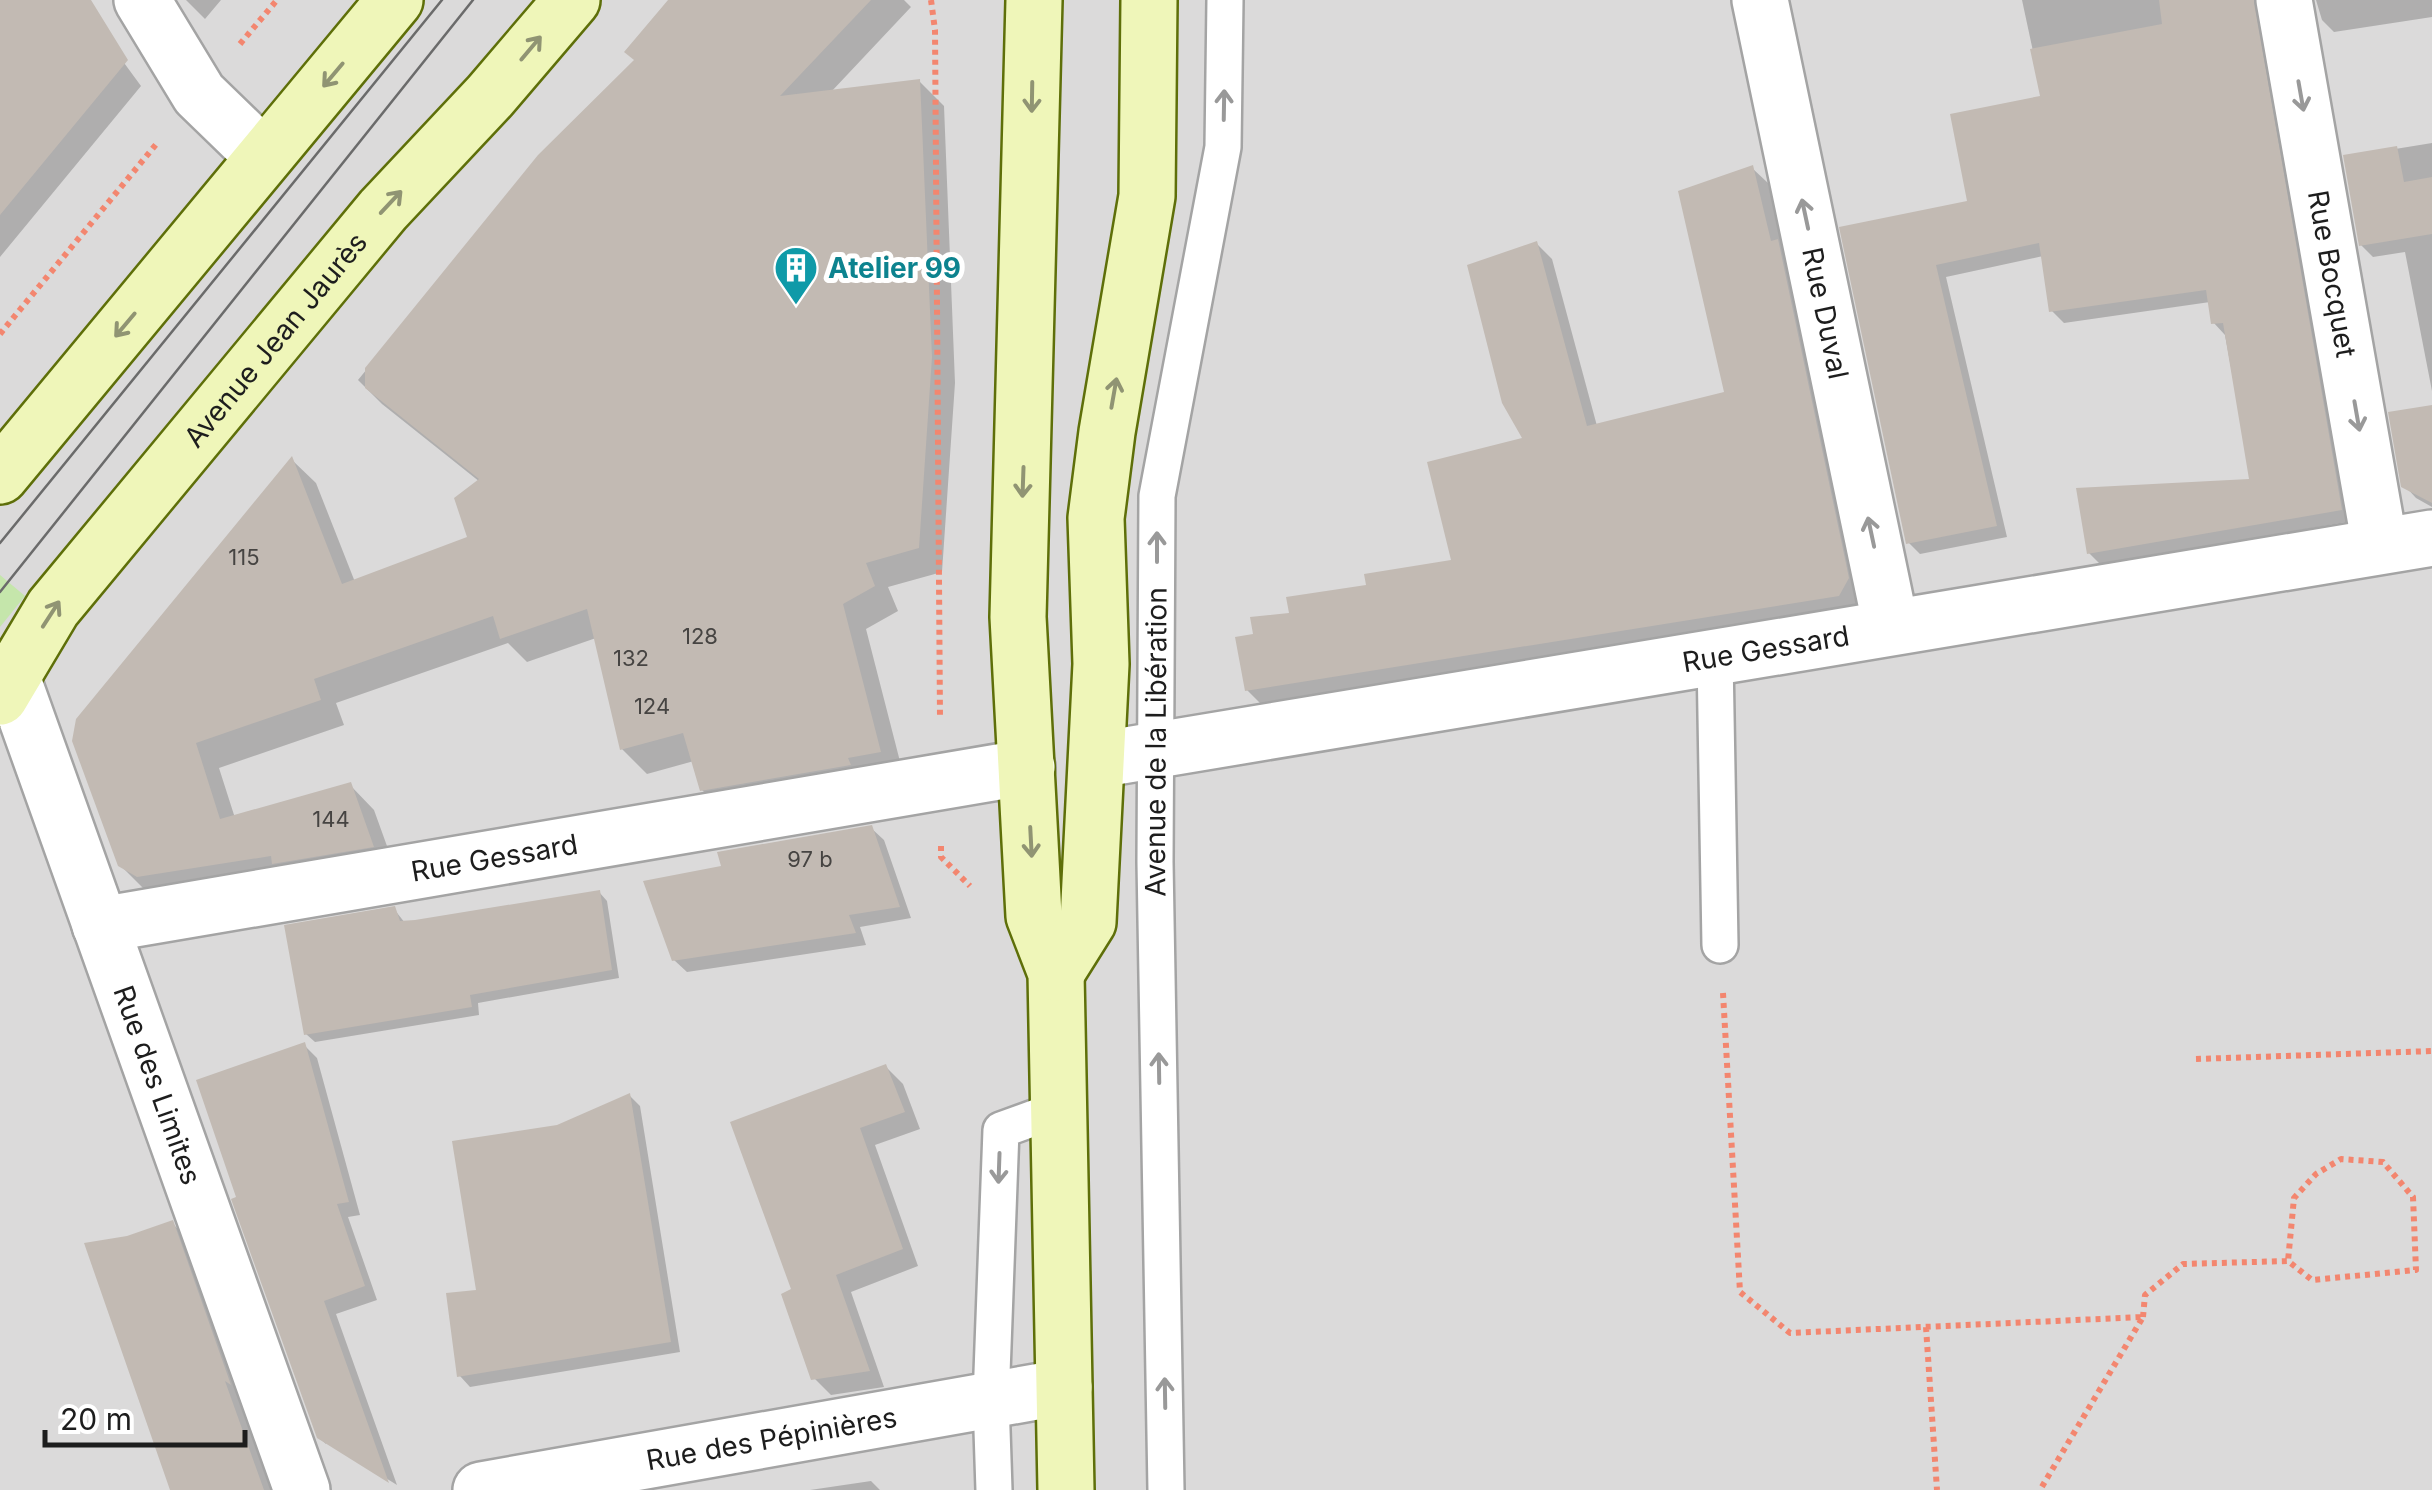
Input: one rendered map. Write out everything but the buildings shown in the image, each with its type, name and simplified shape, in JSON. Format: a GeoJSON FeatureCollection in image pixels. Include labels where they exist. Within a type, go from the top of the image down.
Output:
{"type":"FeatureCollection","features":[{"type":"Feature","properties":{"kind":"main road"},"geometry":{"type":"LineString","coordinates":[[0,476],[395,0]]}},
{"type":"Feature","properties":{"kind":"main road","name":"Avenue Jean Jaurès"},"geometry":{"type":"LineString","coordinates":[[6,688],[53,608],[383,210],[490,96],[572,0]]}},
{"type":"Feature","properties":{"kind":"main road"},"geometry":{"type":"LineString","coordinates":[[1034,0],[1018,617],[1034,916],[1056,972],[1066,1490]]}},
{"type":"Feature","properties":{"kind":"main road","name":"Avenue de la Libération"},"geometry":{"type":"LineString","coordinates":[[1056,972],[1088,922],[1101,664],[1096,518],[1147,196],[1149,0]]}},
{"type":"Feature","properties":{"kind":"street"},"geometry":{"type":"LineString","coordinates":[[142,0],[199,94],[264,158]]}},
{"type":"Feature","properties":{"kind":"street","name":"Rue Duval"},"geometry":{"type":"LineString","coordinates":[[1760,0],[1891,628]]}},
{"type":"Feature","properties":{"kind":"street","name":"Rue Bocquet"},"geometry":{"type":"LineString","coordinates":[[2284,0],[2406,542]]}},
{"type":"Feature","properties":{"kind":"street","name":"Rue Gessard"},"geometry":{"type":"LineString","coordinates":[[1097,760],[2406,542]]}},
{"type":"Feature","properties":{"kind":"street","name":"Rue des Limites"},"geometry":{"type":"LineString","coordinates":[[6,688],[100,925],[302,1490]]}},
{"type":"Feature","properties":{"kind":"street","name":"Rue Gessard"},"geometry":{"type":"LineString","coordinates":[[100,925],[1026,767]]}},
{"type":"Feature","properties":{"kind":"street","name":"Rue des Pépinières"},"geometry":{"type":"LineString","coordinates":[[481,1490],[1064,1387]]}},
{"type":"Feature","properties":{"kind":"lane","name":"Avenue de la Libération"},"geometry":{"type":"LineString","coordinates":[[1166,1490],[1155,862],[1157,496],[1223,147],[1225,0]]}},
{"type":"Feature","properties":{"kind":"lane"},"geometry":{"type":"LineString","coordinates":[[1716,657],[1720,944]]}},
{"type":"Feature","properties":{"kind":"lane"},"geometry":{"type":"LineString","coordinates":[[994,1490],[991,1400],[1001,1130],[1056,1110]]}},
{"type":"Feature","properties":{"kind":"path"},"geometry":{"type":"LineString","coordinates":[[229,58],[277,0]]}},
{"type":"Feature","properties":{"kind":"path"},"geometry":{"type":"LineString","coordinates":[[931,0],[935,30],[916,786],[941,857]]}},
{"type":"Feature","properties":{"kind":"path"},"geometry":{"type":"LineString","coordinates":[[0,334],[167,132]]}},
{"type":"Feature","properties":{"kind":"path"},"geometry":{"type":"LineString","coordinates":[[1720,944],[1740,1292],[1790,1332],[2143,1317]]}},
{"type":"Feature","properties":{"kind":"path"},"geometry":{"type":"LineString","coordinates":[[2196,1059],[2432,1051]]}},
{"type":"Feature","properties":{"kind":"path"},"geometry":{"type":"LineString","coordinates":[[2040,1490],[2143,1317],[2145,1295],[2183,1264],[2288,1262],[2312,1280],[2416,1270],[2412,1197],[2383,1162],[2341,1159],[2316,1174],[2294,1198],[2288,1262]]}},
{"type":"Feature","properties":{"kind":"path"},"geometry":{"type":"LineString","coordinates":[[1926,1327],[1937,1490]]}},
{"type":"Feature","properties":{"kind":"shaded area"},"geometry":{"type":"Polygon","coordinates":[[[0,0],[2432,0],[2432,1490],[0,1490],[0,0]]]}},
{"type":"Feature","properties":{"kind":"green space"},"geometry":{"type":"Polygon","coordinates":[[[0,575],[25,596],[0,627],[0,575]]]}},
{"type":"Feature","properties":{"kind":"tram line"},"geometry":{"type":"LineString","coordinates":[[0,543],[442,0]]}},
{"type":"Feature","properties":{"kind":"tram line"},"geometry":{"type":"LineString","coordinates":[[0,592],[473,0]]}},
{"type":"Feature","properties":{"kind":"place","name":"Atelier 99"},"geometry":{"type":"Point","coordinates":[796,306]}}]}
